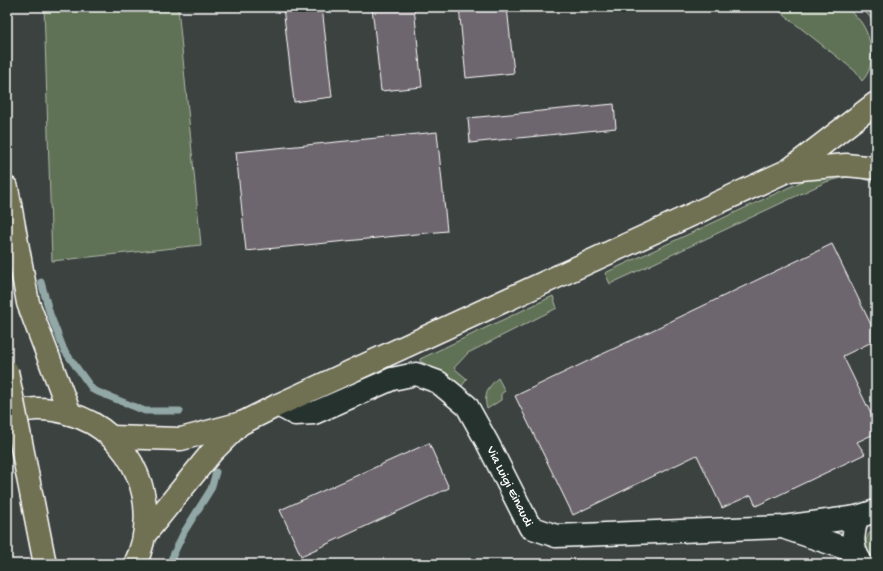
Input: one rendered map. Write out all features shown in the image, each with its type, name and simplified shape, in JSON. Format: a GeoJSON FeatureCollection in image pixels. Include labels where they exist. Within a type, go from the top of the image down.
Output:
{"type":"FeatureCollection","features":[{"type":"Feature","properties":{"kind":"main road"},"geometry":{"type":"LineString","coordinates":[[111,437],[181,439],[242,423],[278,405],[789,170],[876,103]]}},
{"type":"Feature","properties":{"kind":"main road"},"geometry":{"type":"LineString","coordinates":[[789,170],[846,164],[876,168]]}},
{"type":"Feature","properties":{"kind":"main road"},"geometry":{"type":"LineString","coordinates":[[7,188],[28,303],[70,414]]}},
{"type":"Feature","properties":{"kind":"main road"},"geometry":{"type":"LineString","coordinates":[[7,371],[45,564]]}},
{"type":"Feature","properties":{"kind":"main road"},"geometry":{"type":"LineString","coordinates":[[7,414],[36,409],[70,414],[92,423],[111,437],[125,452],[136,470],[143,490],[145,504],[146,533],[140,554],[135,564]]}},
{"type":"Feature","properties":{"kind":"main road"},"geometry":{"type":"LineString","coordinates":[[146,533],[211,453],[242,423]]}},
{"type":"Feature","properties":{"kind":"lane","name":"Via Luigi Einaudi"},"geometry":{"type":"LineString","coordinates":[[278,405],[295,414],[314,413],[392,379],[416,374],[438,382],[467,406],[530,527],[556,536],[783,527],[867,514]]}},
{"type":"Feature","properties":{"kind":"lane"},"geometry":{"type":"LineString","coordinates":[[859,558],[853,536],[867,514]]}},
{"type":"Feature","properties":{"kind":"lane"},"geometry":{"type":"LineString","coordinates":[[783,527],[859,558]]}},
{"type":"Feature","properties":{"kind":"green space"},"geometry":{"type":"Polygon","coordinates":[[[44,7],[178,7],[201,245],[52,261],[44,7]]]}},
{"type":"Feature","properties":{"kind":"green space"},"geometry":{"type":"Polygon","coordinates":[[[774,7],[845,7],[861,22],[868,36],[871,60],[867,75],[862,81],[855,71],[774,7]]]}},
{"type":"Feature","properties":{"kind":"green space"},"geometry":{"type":"Polygon","coordinates":[[[860,7],[869,7],[875,15],[876,30],[870,17],[860,7]]]}},
{"type":"Feature","properties":{"kind":"green space"},"geometry":{"type":"Polygon","coordinates":[[[844,174],[876,176],[876,183],[851,177],[839,178],[826,182],[610,284],[605,273],[807,179],[844,174]]]}},
{"type":"Feature","properties":{"kind":"green space"},"geometry":{"type":"Polygon","coordinates":[[[553,296],[557,308],[468,353],[454,368],[467,379],[459,390],[435,369],[420,361],[420,359],[553,296]]]}},
{"type":"Feature","properties":{"kind":"green space"},"geometry":{"type":"Polygon","coordinates":[[[498,378],[505,391],[501,394],[501,400],[487,409],[487,392],[498,378]]]}},
{"type":"Feature","properties":{"kind":"green space"},"geometry":{"type":"Polygon","coordinates":[[[876,527],[875,559],[868,551],[866,543],[869,534],[876,527]]]}},
{"type":"Feature","properties":{"kind":"building"},"geometry":{"type":"Polygon","coordinates":[[[283,7],[322,7],[332,97],[294,102],[283,7]]]}},
{"type":"Feature","properties":{"kind":"building"},"geometry":{"type":"Polygon","coordinates":[[[372,7],[414,7],[422,87],[381,91],[372,7]]]}},
{"type":"Feature","properties":{"kind":"building"},"geometry":{"type":"Polygon","coordinates":[[[459,7],[507,7],[514,73],[466,78],[459,7]]]}},
{"type":"Feature","properties":{"kind":"building"},"geometry":{"type":"Polygon","coordinates":[[[614,104],[616,128],[470,143],[468,118],[614,104]]]}},
{"type":"Feature","properties":{"kind":"building"},"geometry":{"type":"Polygon","coordinates":[[[437,132],[447,231],[246,251],[236,152],[437,132]]]}},
{"type":"Feature","properties":{"kind":"building"},"geometry":{"type":"Polygon","coordinates":[[[832,244],[876,335],[876,340],[843,356],[876,424],[876,433],[857,442],[865,454],[756,506],[751,495],[722,508],[697,455],[573,515],[515,396],[832,244]]]}},
{"type":"Feature","properties":{"kind":"building"},"geometry":{"type":"Polygon","coordinates":[[[429,443],[449,488],[301,556],[280,510],[429,443]]]}},
{"type":"Feature","properties":{"kind":"waterway"},"geometry":{"type":"LineString","coordinates":[[41,282],[50,314],[64,350],[93,390],[145,411],[180,411]]}},
{"type":"Feature","properties":{"kind":"waterway"},"geometry":{"type":"LineString","coordinates":[[169,564],[184,532],[211,489],[216,472]]}}]}
